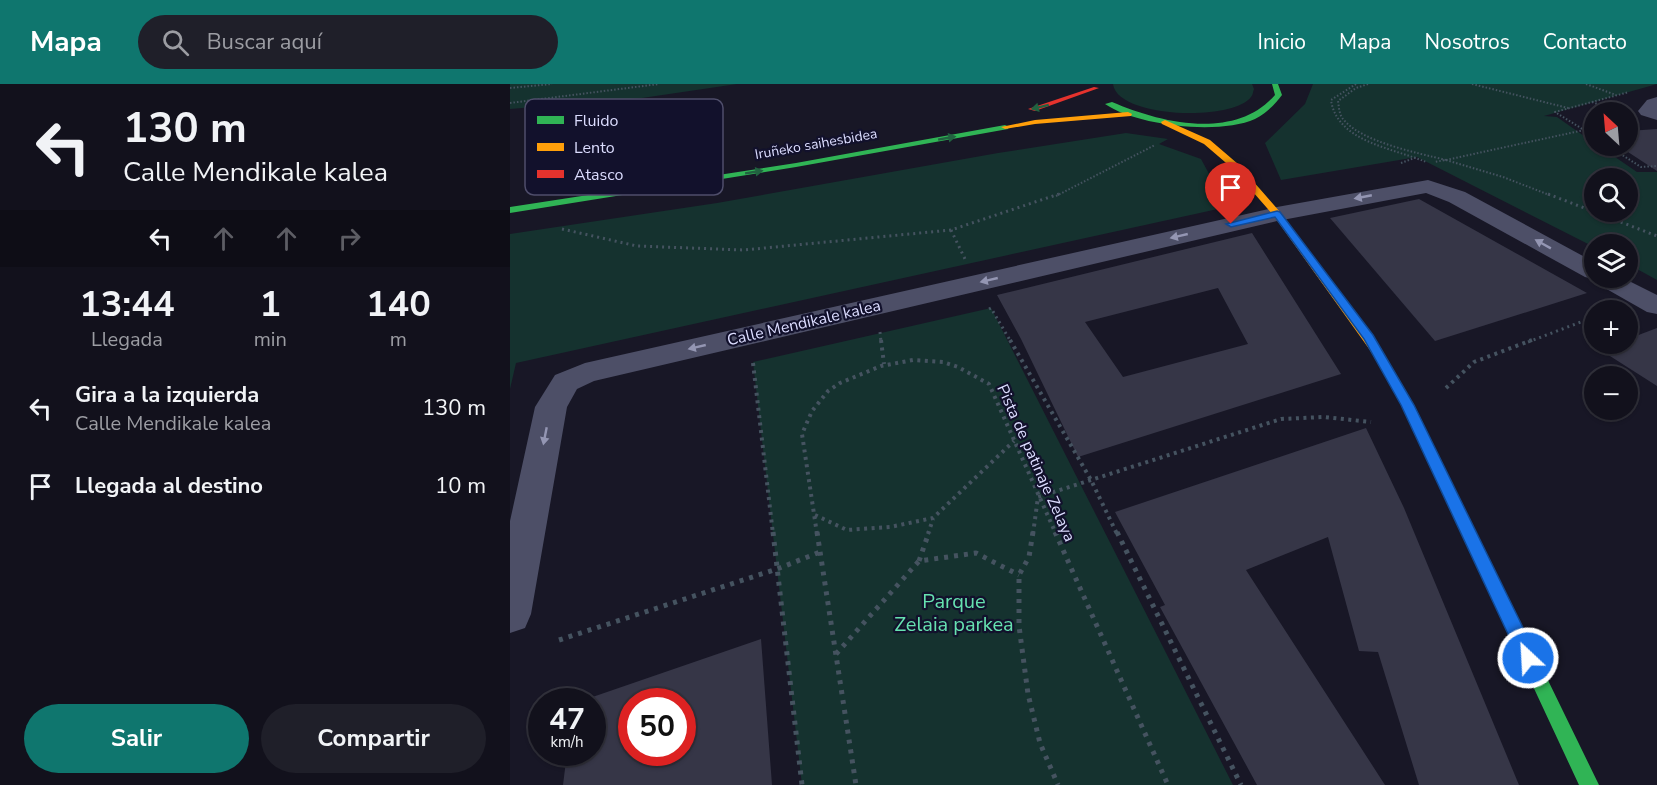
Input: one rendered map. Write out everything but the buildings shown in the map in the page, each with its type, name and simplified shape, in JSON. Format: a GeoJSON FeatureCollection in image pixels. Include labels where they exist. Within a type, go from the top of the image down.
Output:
{"type":"FeatureCollection","features":[{"type":"Feature","properties":{"kind":"main road"},"geometry":{"type":"LineString","coordinates":[[1096,86],[1100,97],[1111,106],[1128,114],[1165,122],[1192,124],[1241,120],[1261,113],[1274,105],[1280,95],[1277,84]]}},
{"type":"Feature","properties":{"kind":"main road","name":"Iruñeko saihesbidea"},"geometry":{"type":"LineString","coordinates":[[723,162],[970,122],[1046,106],[1096,86]]}},
{"type":"Feature","properties":{"kind":"main road","name":"Iruñeko saihesbidea"},"geometry":{"type":"LineString","coordinates":[[723,176],[1035,122],[1128,114]]}},
{"type":"Feature","properties":{"kind":"main road"},"geometry":{"type":"LineString","coordinates":[[1234,166],[1230,141],[1241,120]]}},
{"type":"Feature","properties":{"kind":"main road"},"geometry":{"type":"LineString","coordinates":[[1165,122],[1211,145],[1234,166],[1259,197],[1277,214],[1369,338],[1408,405],[1589,785]]}},
{"type":"Feature","properties":{"kind":"main road","name":"Iruñeko saihesbidea"},"geometry":{"type":"LineString","coordinates":[[510,210],[605,195]]}},
{"type":"Feature","properties":{"kind":"street"},"geometry":{"type":"LineString","coordinates":[[1657,102],[1647,111],[1657,115]]}},
{"type":"Feature","properties":{"kind":"street","name":"Calle Mendikale kalea"},"geometry":{"type":"LineString","coordinates":[[510,614],[551,407],[566,382],[585,373],[1277,214],[1428,186],[1457,197],[1584,267]]}},
{"type":"Feature","properties":{"kind":"street"},"geometry":{"type":"LineString","coordinates":[[1624,288],[1657,306]]}},
{"type":"Feature","properties":{"kind":"path"},"geometry":{"type":"LineString","coordinates":[[510,88],[552,84]]}},
{"type":"Feature","properties":{"kind":"path"},"geometry":{"type":"LineString","coordinates":[[541,99],[659,84]]}},
{"type":"Feature","properties":{"kind":"path"},"geometry":{"type":"LineString","coordinates":[[1356,84],[1331,100],[1331,112],[1336,121],[1361,137],[1417,157]]}},
{"type":"Feature","properties":{"kind":"path"},"geometry":{"type":"LineString","coordinates":[[1368,84],[1356,88],[1338,101],[1341,117],[1353,128],[1402,148],[1503,177],[1657,236]]}},
{"type":"Feature","properties":{"kind":"path"},"geometry":{"type":"LineString","coordinates":[[1472,84],[1569,108]]}},
{"type":"Feature","properties":{"kind":"path"},"geometry":{"type":"LineString","coordinates":[[1586,84],[1617,95]]}},
{"type":"Feature","properties":{"kind":"path"},"geometry":{"type":"LineString","coordinates":[[1591,102],[1637,90]]}},
{"type":"Feature","properties":{"kind":"path"},"geometry":{"type":"LineString","coordinates":[[510,103],[525,101]]}},
{"type":"Feature","properties":{"kind":"path"},"geometry":{"type":"LineString","coordinates":[[1584,104],[1556,112],[1584,130]]}},
{"type":"Feature","properties":{"kind":"path"},"geometry":{"type":"LineString","coordinates":[[1421,165],[1584,130]]}},
{"type":"Feature","properties":{"kind":"path"},"geometry":{"type":"LineString","coordinates":[[570,227],[559,227],[638,246],[744,249],[951,230],[1050,199],[1158,144]]}},
{"type":"Feature","properties":{"kind":"path"},"geometry":{"type":"LineString","coordinates":[[1624,156],[1641,167],[1657,166]]}},
{"type":"Feature","properties":{"kind":"path"},"geometry":{"type":"LineString","coordinates":[[980,311],[991,308],[1091,480],[1241,785]]}},
{"type":"Feature","properties":{"kind":"path"},"geometry":{"type":"LineString","coordinates":[[1446,388],[1474,362],[1584,321]]}},
{"type":"Feature","properties":{"kind":"path"},"geometry":{"type":"LineString","coordinates":[[869,336],[891,331]]}},
{"type":"Feature","properties":{"kind":"path","name":"Pista de patinaje Zelaya"},"geometry":{"type":"LineString","coordinates":[[856,785],[802,434],[811,412],[829,390],[853,376],[884,364],[919,358],[940,360],[973,372],[989,384],[1168,785]]}},
{"type":"Feature","properties":{"kind":"path"},"geometry":{"type":"LineString","coordinates":[[765,360],[753,362],[802,785]]}},
{"type":"Feature","properties":{"kind":"path"},"geometry":{"type":"LineString","coordinates":[[1058,785],[1040,743],[1028,694],[1019,626],[1019,575],[1029,557],[1038,497],[1281,419],[1324,417],[1371,422]]}},
{"type":"Feature","properties":{"kind":"path"},"geometry":{"type":"LineString","coordinates":[[836,654],[919,561],[933,518],[1014,441]]}},
{"type":"Feature","properties":{"kind":"path"},"geometry":{"type":"LineString","coordinates":[[814,515],[847,530],[890,527],[933,518]]}},
{"type":"Feature","properties":{"kind":"path"},"geometry":{"type":"LineString","coordinates":[[559,640],[777,569],[820,552]]}},
{"type":"Feature","properties":{"kind":"path"},"geometry":{"type":"LineString","coordinates":[[919,561],[976,553],[1019,575]]}},
{"type":"Feature","properties":{"kind":"green space"},"geometry":{"type":"Polygon","coordinates":[[[510,84],[737,84],[630,99],[525,99],[525,108],[510,109],[510,84]]]}},
{"type":"Feature","properties":{"kind":"green space"},"geometry":{"type":"Polygon","coordinates":[[[1113,84],[1252,84],[1254,89],[1251,97],[1240,105],[1200,113],[1176,113],[1153,110],[1134,104],[1119,95],[1113,84]]]}},
{"type":"Feature","properties":{"kind":"green space"},"geometry":{"type":"Polygon","coordinates":[[[1313,84],[1657,84],[1593,102],[1584,102],[1584,105],[1544,116],[1557,117],[1584,136],[1584,156],[1614,156],[1631,168],[1584,168],[1584,222],[1638,222],[1638,172],[1657,172],[1657,280],[1638,270],[1638,234],[1584,234],[1584,242],[1417,157],[1281,180],[1265,143],[1305,104],[1313,84]]]}},
{"type":"Feature","properties":{"kind":"green space"},"geometry":{"type":"Polygon","coordinates":[[[1126,133],[1168,139],[1159,144],[1201,159],[1227,207],[516,363],[510,389],[510,234],[717,203],[998,153],[1126,133]]]}},
{"type":"Feature","properties":{"kind":"green space","name":"Parque Zelaia parkea"},"geometry":{"type":"Polygon","coordinates":[[[991,308],[1233,785],[802,785],[753,362],[991,308]]]}},
{"type":"Feature","properties":{"kind":"traffic: fast"},"geometry":{"type":"LineString","coordinates":[[1109,104],[1166,122],[1210,125],[1231,123],[1251,118],[1267,109],[1279,95],[1275,84]]}},
{"type":"Feature","properties":{"kind":"traffic: fast"},"geometry":{"type":"LineString","coordinates":[[723,176],[1005,127]]}},
{"type":"Feature","properties":{"kind":"traffic: fast"},"geometry":{"type":"LineString","coordinates":[[510,210],[605,195]]}},
{"type":"Feature","properties":{"kind":"traffic: fast"},"geometry":{"type":"LineString","coordinates":[[1376,350],[1408,405],[1589,785]]}},
{"type":"Feature","properties":{"kind":"traffic: slow"},"geometry":{"type":"LineString","coordinates":[[1005,127],[1035,122],[1128,114]]}},
{"type":"Feature","properties":{"kind":"traffic: slow"},"geometry":{"type":"LineString","coordinates":[[1165,122],[1207,142],[1235,166],[1277,214],[1376,350]]}},
{"type":"Feature","properties":{"kind":"traffic: jam"},"geometry":{"type":"LineString","coordinates":[[1032,109],[1096,88]]}},
{"type":"Feature","properties":{"kind":"route"},"geometry":{"type":"LineString","coordinates":[[1231,224],[1277,214],[1369,338],[1408,405],[1528,658]]}}]}
